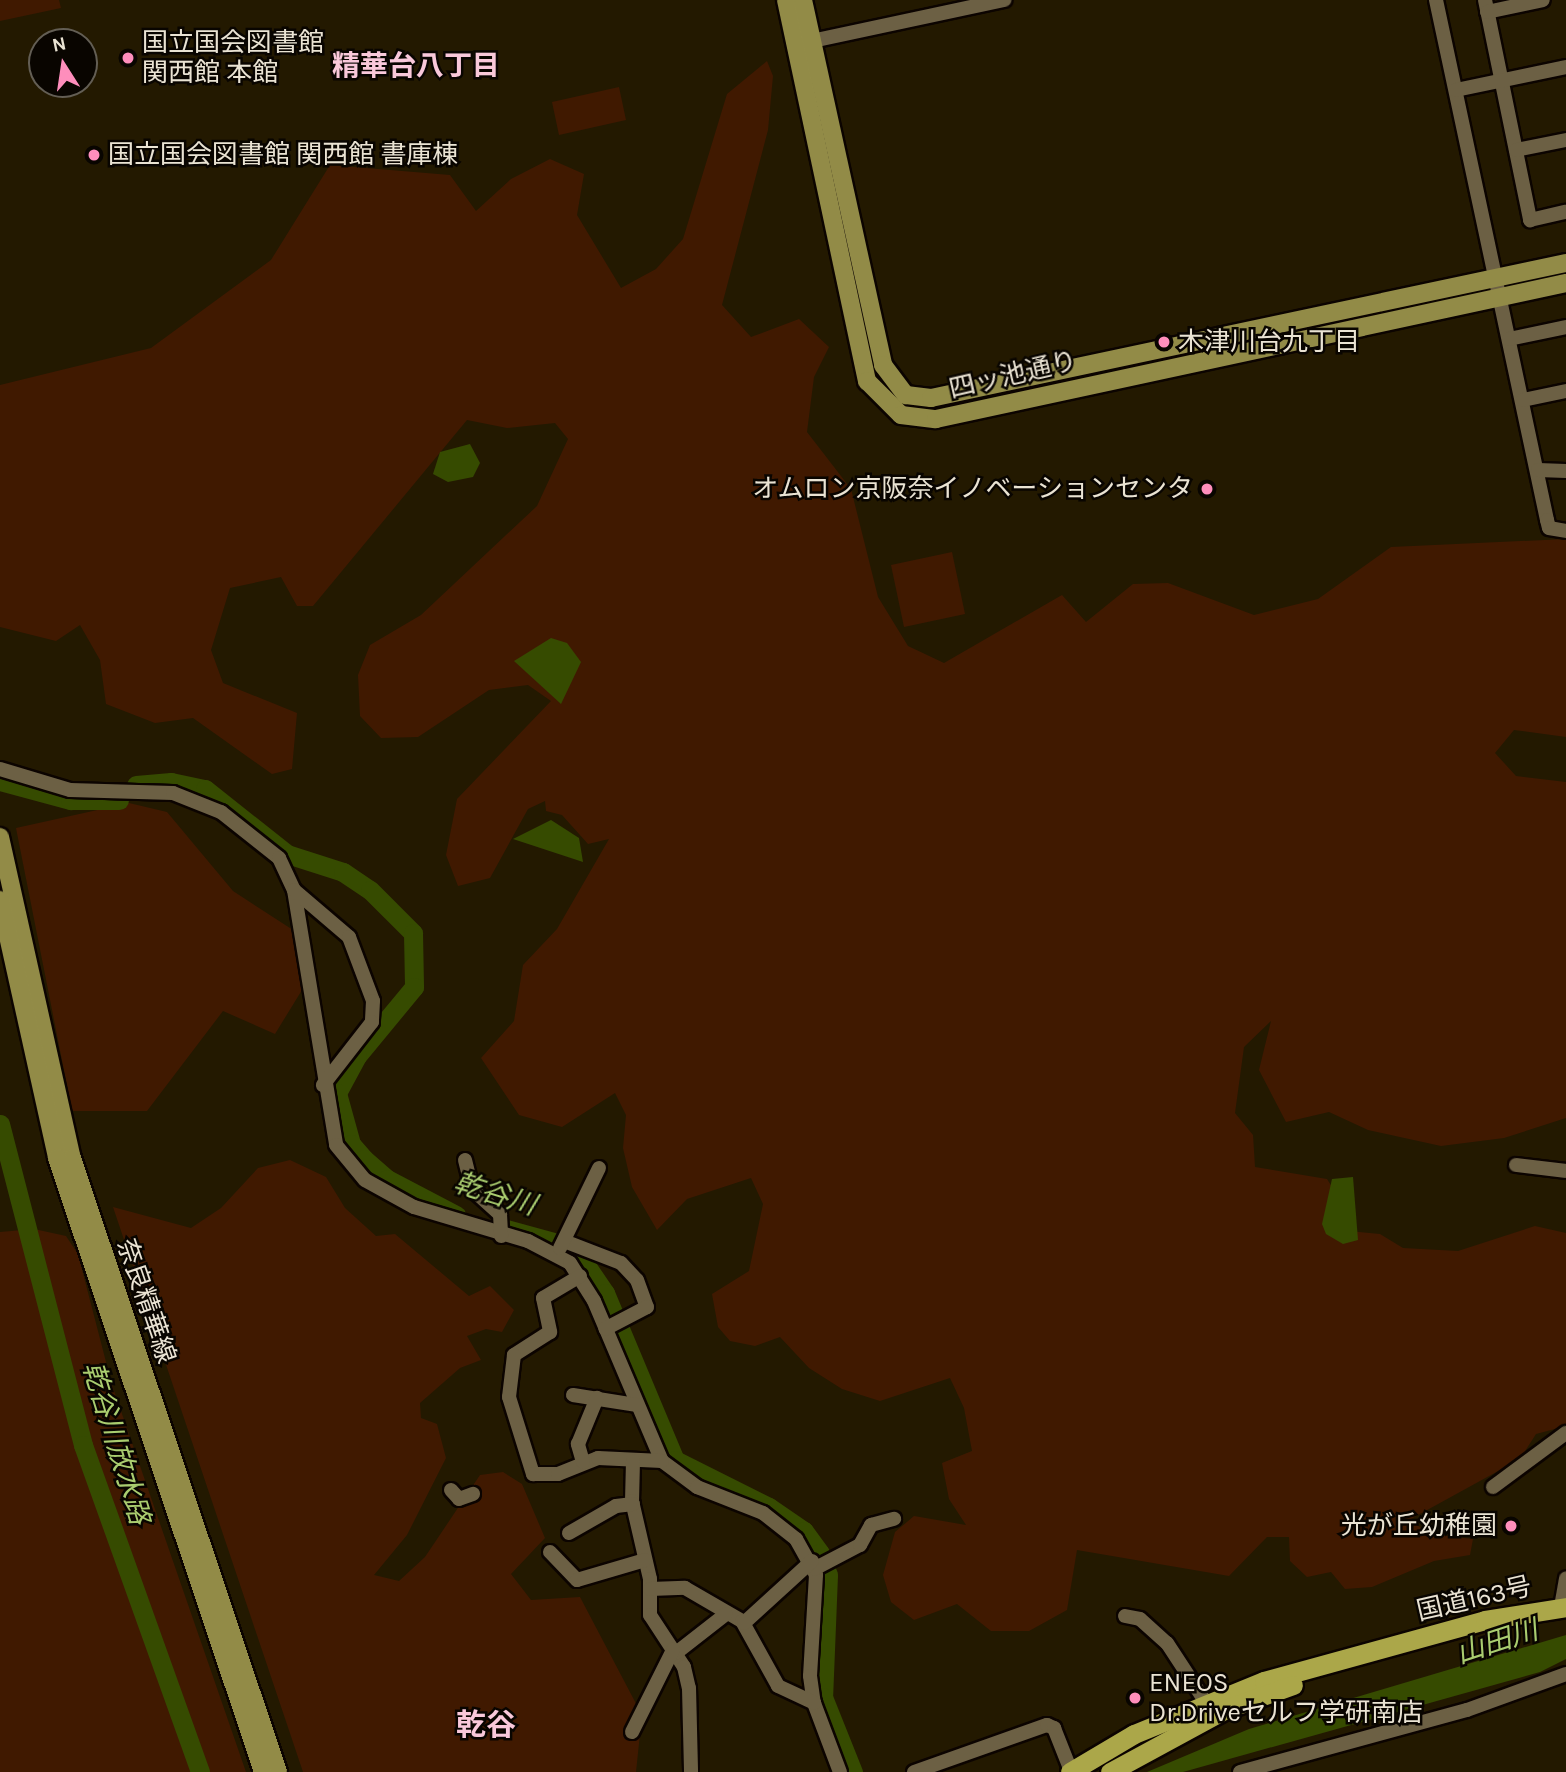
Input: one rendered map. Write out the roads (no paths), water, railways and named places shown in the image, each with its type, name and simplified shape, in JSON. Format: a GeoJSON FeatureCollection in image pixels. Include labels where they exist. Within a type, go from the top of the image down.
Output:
{"type":"FeatureCollection","features":[{"type":"Feature","properties":{"kind":"highway","name":"国道163号"},"geometry":{"type":"LineString","coordinates":[[1070,1772],[1205,1701],[1485,1620],[1563,1607]]}},
{"type":"Feature","properties":{"kind":"highway","name":"国道163号"},"geometry":{"type":"LineString","coordinates":[[1110,1772],[1226,1709],[1395,1646]]}},
{"type":"Feature","properties":{"kind":"main road","name":"四ッ池通り"},"geometry":{"type":"LineString","coordinates":[[786,0],[803,43],[883,365],[906,395],[931,398],[1566,263]]}},
{"type":"Feature","properties":{"kind":"main road","name":"四ッ池通り"},"geometry":{"type":"LineString","coordinates":[[803,0],[803,43],[867,381],[901,415],[936,419],[1566,283]]}},
{"type":"Feature","properties":{"kind":"main road","name":"奈良精華線"},"geometry":{"type":"LineString","coordinates":[[0,837],[72,1158],[278,1772]]}},
{"type":"Feature","properties":{"kind":"main road","name":"奈良精華線"},"geometry":{"type":"LineString","coordinates":[[0,901],[57,1158],[263,1772]]}},
{"type":"Feature","properties":{"kind":"street"},"geometry":{"type":"LineString","coordinates":[[803,43],[1004,0]]}},
{"type":"Feature","properties":{"kind":"street"},"geometry":{"type":"LineString","coordinates":[[1436,0],[1549,528],[1566,531]]}},
{"type":"Feature","properties":{"kind":"street"},"geometry":{"type":"LineString","coordinates":[[1543,0],[1486,6],[1530,220],[1566,212]]}},
{"type":"Feature","properties":{"kind":"street"},"geometry":{"type":"LineString","coordinates":[[1456,90],[1566,67]]}},
{"type":"Feature","properties":{"kind":"street"},"geometry":{"type":"LineString","coordinates":[[1516,150],[1566,140]]}},
{"type":"Feature","properties":{"kind":"street"},"geometry":{"type":"LineString","coordinates":[[1510,339],[1566,327]]}},
{"type":"Feature","properties":{"kind":"street"},"geometry":{"type":"LineString","coordinates":[[1522,400],[1566,391]]}},
{"type":"Feature","properties":{"kind":"street"},"geometry":{"type":"LineString","coordinates":[[1538,470],[1566,471]]}},
{"type":"Feature","properties":{"kind":"street"},"geometry":{"type":"LineString","coordinates":[[0,769],[70,790],[173,793],[196,800],[279,858],[294,890],[323,1085],[336,1145],[365,1180],[436,1218],[503,1231],[621,1263],[637,1280],[647,1307],[612,1326]]}},
{"type":"Feature","properties":{"kind":"street"},"geometry":{"type":"LineString","coordinates":[[294,890],[349,937],[373,1002],[372,1022],[323,1085]]}},
{"type":"Feature","properties":{"kind":"street"},"geometry":{"type":"LineString","coordinates":[[465,1160],[469,1185],[503,1231]]}},
{"type":"Feature","properties":{"kind":"street"},"geometry":{"type":"LineString","coordinates":[[1516,1165],[1566,1171]]}},
{"type":"Feature","properties":{"kind":"street"},"geometry":{"type":"LineString","coordinates":[[560,1248],[580,1196],[600,1168]]}},
{"type":"Feature","properties":{"kind":"street"},"geometry":{"type":"LineString","coordinates":[[560,1248],[612,1326],[637,1405],[662,1461],[697,1487],[763,1513],[796,1539],[819,1565],[814,1703],[840,1772]]}},
{"type":"Feature","properties":{"kind":"street"},"geometry":{"type":"LineString","coordinates":[[580,1276],[543,1298],[550,1332],[514,1353],[509,1397],[535,1477],[583,1462],[662,1461]]}},
{"type":"Feature","properties":{"kind":"street"},"geometry":{"type":"LineString","coordinates":[[573,1395],[637,1405]]}},
{"type":"Feature","properties":{"kind":"street"},"geometry":{"type":"LineString","coordinates":[[583,1462],[578,1444],[597,1398]]}},
{"type":"Feature","properties":{"kind":"street"},"geometry":{"type":"LineString","coordinates":[[1493,1487],[1566,1433]]}},
{"type":"Feature","properties":{"kind":"street"},"geometry":{"type":"LineString","coordinates":[[634,1461],[633,1504],[650,1589],[650,1615],[675,1651],[689,1688],[691,1772]]}},
{"type":"Feature","properties":{"kind":"street"},"geometry":{"type":"LineString","coordinates":[[451,1490],[459,1499],[473,1494]]}},
{"type":"Feature","properties":{"kind":"street"},"geometry":{"type":"LineString","coordinates":[[569,1533],[617,1506],[633,1504]]}},
{"type":"Feature","properties":{"kind":"street"},"geometry":{"type":"LineString","coordinates":[[744,1623],[819,1565],[860,1545],[871,1525],[894,1519]]}},
{"type":"Feature","properties":{"kind":"street"},"geometry":{"type":"LineString","coordinates":[[550,1552],[577,1580],[645,1560]]}},
{"type":"Feature","properties":{"kind":"street"},"geometry":{"type":"LineString","coordinates":[[1563,1607],[1566,1578]]}},
{"type":"Feature","properties":{"kind":"street"},"geometry":{"type":"LineString","coordinates":[[650,1589],[685,1588],[744,1623],[778,1686],[814,1703]]}},
{"type":"Feature","properties":{"kind":"street"},"geometry":{"type":"LineString","coordinates":[[632,1732],[675,1651],[726,1614]]}},
{"type":"Feature","properties":{"kind":"street"},"geometry":{"type":"LineString","coordinates":[[1125,1616],[1140,1619],[1167,1643],[1205,1701]]}},
{"type":"Feature","properties":{"kind":"street"},"geometry":{"type":"LineString","coordinates":[[1240,1772],[1466,1710],[1566,1674]]}},
{"type":"Feature","properties":{"kind":"street"},"geometry":{"type":"LineString","coordinates":[[914,1772],[1047,1725],[1054,1728],[1070,1772]]}},
{"type":"Feature","properties":{"kind":"waterway","name":"乾谷川"},"geometry":{"type":"LineString","coordinates":[[0,781],[70,800],[119,800]]}},
{"type":"Feature","properties":{"kind":"waterway","name":"乾谷川"},"geometry":{"type":"LineString","coordinates":[[136,785],[171,782],[205,789],[287,854],[343,872],[370,890],[413,933],[414,987],[357,1056],[337,1093],[351,1144],[364,1159],[387,1179],[456,1215]]}},
{"type":"Feature","properties":{"kind":"waterway","name":"乾谷川放水路"},"geometry":{"type":"LineString","coordinates":[[0,1124],[83,1445],[200,1772]]}},
{"type":"Feature","properties":{"kind":"waterway","name":"乾谷川"},"geometry":{"type":"LineString","coordinates":[[499,1227],[561,1244],[586,1265],[605,1293],[675,1460],[769,1507],[804,1531],[820,1553],[828,1575],[823,1697],[853,1772]]}},
{"type":"Feature","properties":{"kind":"place","name":"国立国会図書館 関西館 本館"},"geometry":{"type":"Point","coordinates":[128,58]}},
{"type":"Feature","properties":{"kind":"place","name":"国立国会図書館 関西館 書庫棟"},"geometry":{"type":"Point","coordinates":[94,155]}},
{"type":"Feature","properties":{"kind":"place","name":"木津川台九丁目"},"geometry":{"type":"Point","coordinates":[1164,342]}},
{"type":"Feature","properties":{"kind":"place","name":"オムロン京阪奈イノベーションセンタ"},"geometry":{"type":"Point","coordinates":[1207,489]}},
{"type":"Feature","properties":{"kind":"place","name":"光が丘幼稚園"},"geometry":{"type":"Point","coordinates":[1511,1526]}},
{"type":"Feature","properties":{"kind":"place","name":"ENEOS Dr.Driveセルフ学研南店"},"geometry":{"type":"Point","coordinates":[1135,1698]}},
{"type":"Feature","properties":{"kind":"district","name":"精華台八丁目"},"geometry":{"type":"Point","coordinates":[416,66]}},
{"type":"Feature","properties":{"kind":"district","name":"乾谷"},"geometry":{"type":"Point","coordinates":[486,1725]}},
{"type":"Feature","properties":{"kind":"water label","name":"山田川"},"geometry":{"type":"Point","coordinates":[1497,1642]}}]}
